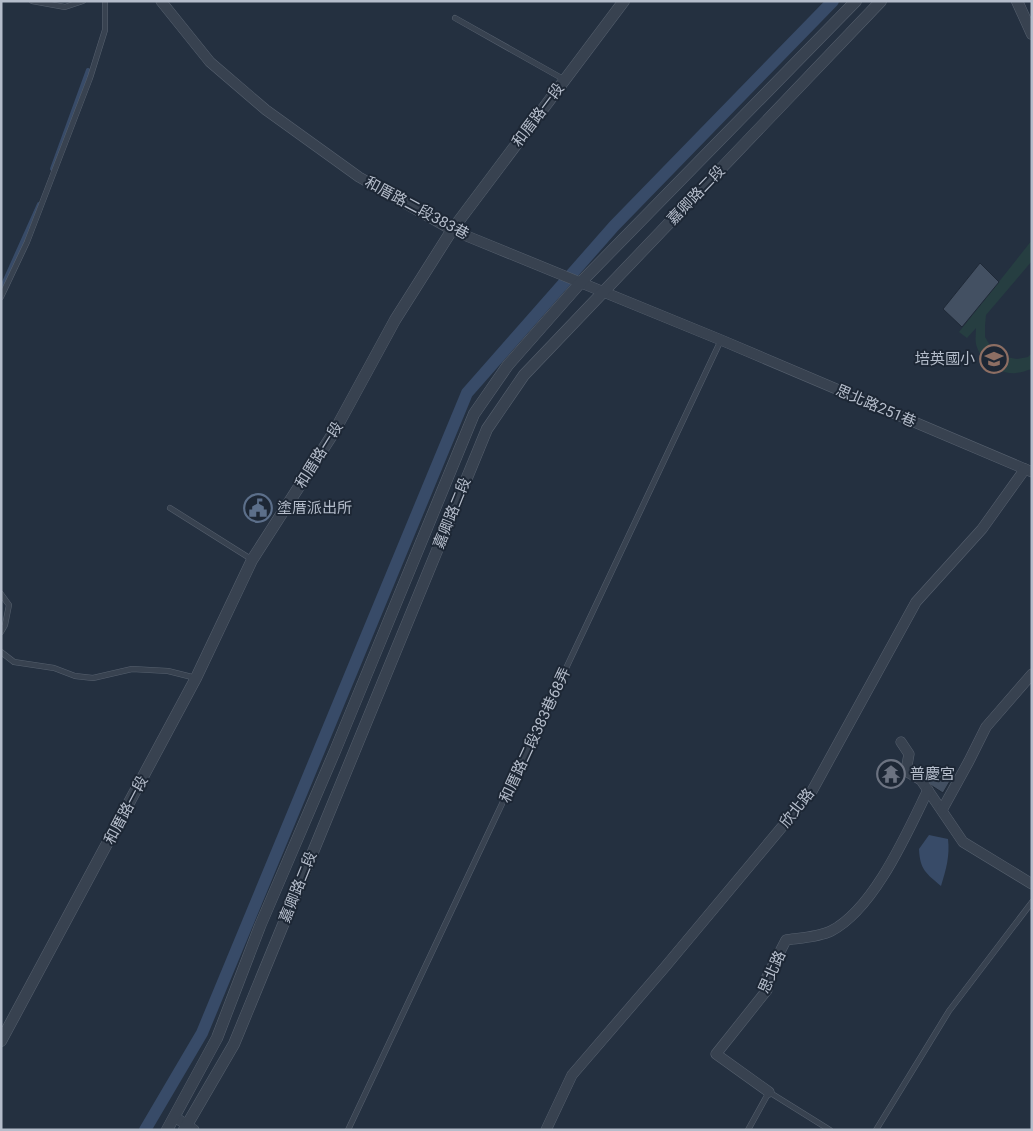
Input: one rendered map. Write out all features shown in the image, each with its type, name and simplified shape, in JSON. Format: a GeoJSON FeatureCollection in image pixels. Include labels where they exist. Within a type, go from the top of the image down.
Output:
{"type":"FeatureCollection","features":[{"type":"Feature","properties":{"kind":"street","name":"和厝路二段383巷"},"geometry":{"type":"LineString","coordinates":[[161,1],[210,62],[266,110],[360,177],[452,230],[721,340]]}},
{"type":"Feature","properties":{"kind":"street","name":"和厝路一段"},"geometry":{"type":"LineString","coordinates":[[1,1041],[196,678],[252,560],[334,432],[395,320],[452,230],[624,1]]}},
{"type":"Feature","properties":{"kind":"street","name":"嘉卿路二段"},"geometry":{"type":"LineString","coordinates":[[167,1130],[217,1038],[260,926],[335,751],[474,414],[508,365],[577,281],[856,1]]}},
{"type":"Feature","properties":{"kind":"street","name":"嘉卿路二段"},"geometry":{"type":"LineString","coordinates":[[188,1128],[234,1044],[487,428],[524,375],[881,1]]}},
{"type":"Feature","properties":{"kind":"street"},"geometry":{"type":"LineString","coordinates":[[1017,1],[1032,34]]}},
{"type":"Feature","properties":{"kind":"street","name":"思北路251巷"},"geometry":{"type":"LineString","coordinates":[[721,340],[1029,470]]}},
{"type":"Feature","properties":{"kind":"street","name":"欣北路"},"geometry":{"type":"LineString","coordinates":[[546,1130],[572,1075],[812,791],[916,602],[982,529],[1029,470]]}},
{"type":"Feature","properties":{"kind":"street"},"geometry":{"type":"LineString","coordinates":[[942,810],[986,726],[1032,674]]}},
{"type":"Feature","properties":{"kind":"street"},"geometry":{"type":"LineString","coordinates":[[901,742],[909,754],[906,771],[921,780],[963,842],[1032,884]]}},
{"type":"Feature","properties":{"kind":"street","name":"思北路"},"geometry":{"type":"LineString","coordinates":[[769,1092],[716,1054],[767,990],[767,977],[786,940],[829,932],[848,921],[866,901],[904,839],[928,790]]}},
{"type":"Feature","properties":{"kind":"street"},"geometry":{"type":"LineString","coordinates":[[175,1117],[188,1128]]}},
{"type":"Feature","properties":{"kind":"lane"},"geometry":{"type":"LineString","coordinates":[[32,1],[65,6],[83,1]]}},
{"type":"Feature","properties":{"kind":"lane"},"geometry":{"type":"LineString","coordinates":[[1,298],[27,242],[90,78],[105,30],[106,1]]}},
{"type":"Feature","properties":{"kind":"lane"},"geometry":{"type":"LineString","coordinates":[[455,18],[565,80]]}},
{"type":"Feature","properties":{"kind":"lane","name":"和厝路二段383巷68弄"},"geometry":{"type":"LineString","coordinates":[[348,1130],[721,340]]}},
{"type":"Feature","properties":{"kind":"lane"},"geometry":{"type":"LineString","coordinates":[[170,508],[252,560]]}},
{"type":"Feature","properties":{"kind":"lane"},"geometry":{"type":"LineString","coordinates":[[1,594],[9,605],[9,612],[1,632]]}},
{"type":"Feature","properties":{"kind":"lane"},"geometry":{"type":"LineString","coordinates":[[1,652],[14,662],[54,668],[75,676],[93,678],[132,669],[168,672],[196,678]]}},
{"type":"Feature","properties":{"kind":"lane"},"geometry":{"type":"LineString","coordinates":[[876,1130],[949,1011],[1032,902]]}},
{"type":"Feature","properties":{"kind":"lane"},"geometry":{"type":"LineString","coordinates":[[748,1130],[769,1092],[830,1130]]}},
{"type":"Feature","properties":{"kind":"green space"},"geometry":{"type":"Polygon","coordinates":[[[1032,240],[1032,261],[986,315],[985,337],[994,352],[1017,359],[1028,357],[1032,353],[1032,369],[1020,373],[1003,372],[991,366],[978,350],[976,328],[967,338],[959,332],[1032,240]]]}},
{"type":"Feature","properties":{"kind":"water"},"geometry":{"type":"Polygon","coordinates":[[[929,835],[948,839],[948,857],[941,886],[922,867],[919,849],[929,835]]]}},
{"type":"Feature","properties":{"kind":"building"},"geometry":{"type":"Polygon","coordinates":[[[980,263],[999,282],[962,327],[943,309],[980,263]]]}},
{"type":"Feature","properties":{"kind":"building","name":"普慶宮"},"geometry":{"type":"Polygon","coordinates":[[[885,761],[906,773],[898,788],[877,775],[885,761]]]}},
{"type":"Feature","properties":{"kind":"building"},"geometry":{"type":"Polygon","coordinates":[[[926,766],[950,781],[943,793],[918,777],[926,766]]]}},
{"type":"Feature","properties":{"kind":"waterway"},"geometry":{"type":"LineString","coordinates":[[145,1130],[202,1033],[467,393],[614,226],[833,1]]}},
{"type":"Feature","properties":{"kind":"waterway"},"geometry":{"type":"LineString","coordinates":[[52,169],[88,70]]}},
{"type":"Feature","properties":{"kind":"waterway"},"geometry":{"type":"LineString","coordinates":[[1,289],[39,204]]}},
{"type":"Feature","properties":{"kind":"place","name":"培英國小"},"geometry":{"type":"Point","coordinates":[994,359]}},
{"type":"Feature","properties":{"kind":"place","name":"塗厝派出所"},"geometry":{"type":"Point","coordinates":[258,508]}},
{"type":"Feature","properties":{"kind":"place","name":"普慶宮"},"geometry":{"type":"Point","coordinates":[891,774]}}]}
